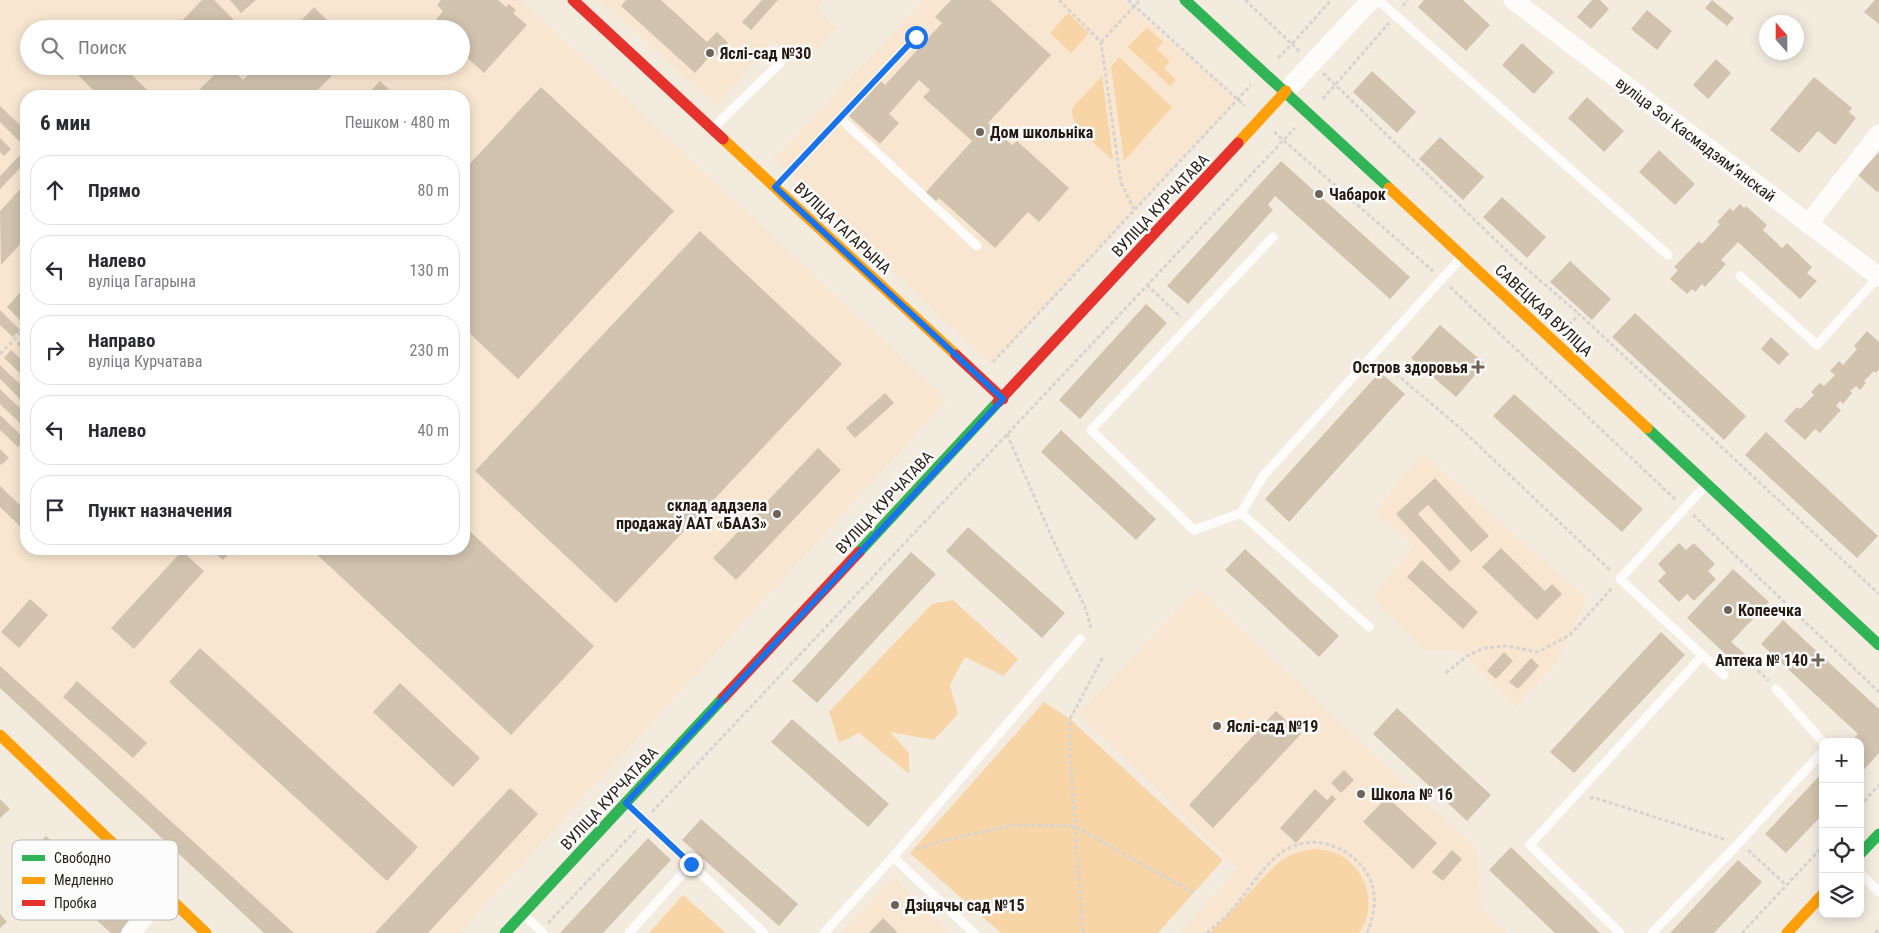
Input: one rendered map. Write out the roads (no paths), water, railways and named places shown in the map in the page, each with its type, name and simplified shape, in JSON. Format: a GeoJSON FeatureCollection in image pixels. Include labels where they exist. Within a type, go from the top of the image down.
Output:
{"type":"FeatureCollection","features":[{"type":"Feature","properties":{"kind":"street","name":"ВУЛІЦА ГАГАРЫНА"},"geometry":{"type":"LineString","coordinates":[[573,0],[1003,399]]}},
{"type":"Feature","properties":{"kind":"street","name":"САВЕЦКАЯ ВУЛІЦА"},"geometry":{"type":"LineString","coordinates":[[1185,0],[1286,91],[1879,645]]}},
{"type":"Feature","properties":{"kind":"street"},"geometry":{"type":"LineString","coordinates":[[1286,91],[1371,0]]}},
{"type":"Feature","properties":{"kind":"street","name":"вуліца Зоі Касмадзямʼянскай"},"geometry":{"type":"LineString","coordinates":[[1513,0],[1879,277]]}},
{"type":"Feature","properties":{"kind":"street","name":"ВУЛІЦА КУРЧАТАВА"},"geometry":{"type":"LineString","coordinates":[[505,933],[1003,399],[1286,91]]}},
{"type":"Feature","properties":{"kind":"street"},"geometry":{"type":"LineString","coordinates":[[1808,224],[1879,134]]}},
{"type":"Feature","properties":{"kind":"street"},"geometry":{"type":"LineString","coordinates":[[0,734],[109,840]]}},
{"type":"Feature","properties":{"kind":"street"},"geometry":{"type":"LineString","coordinates":[[1864,850],[1879,834]]}},
{"type":"Feature","properties":{"kind":"street"},"geometry":{"type":"LineString","coordinates":[[1786,933],[1819,898]]}},
{"type":"Feature","properties":{"kind":"street"},"geometry":{"type":"LineString","coordinates":[[178,906],[206,933]]}},
{"type":"Feature","properties":{"kind":"street"},"geometry":{"type":"LineString","coordinates":[[131,933],[142,920]]}},
{"type":"Feature","properties":{"kind":"lane"},"geometry":{"type":"LineString","coordinates":[[1378,0],[1668,255]]}},
{"type":"Feature","properties":{"kind":"lane"},"geometry":{"type":"LineString","coordinates":[[775,187],[916,37]]}},
{"type":"Feature","properties":{"kind":"lane"},"geometry":{"type":"LineString","coordinates":[[712,129],[780,63]]}},
{"type":"Feature","properties":{"kind":"lane"},"geometry":{"type":"LineString","coordinates":[[840,118],[976,246]]}},
{"type":"Feature","properties":{"kind":"lane"},"geometry":{"type":"LineString","coordinates":[[1273,237],[1091,430],[1194,530],[1242,513],[1264,475],[1462,256]]}},
{"type":"Feature","properties":{"kind":"lane"},"geometry":{"type":"LineString","coordinates":[[1740,276],[1816,345],[1879,277]]}},
{"type":"Feature","properties":{"kind":"lane"},"geometry":{"type":"LineString","coordinates":[[1706,484],[1620,579],[1724,675]]}},
{"type":"Feature","properties":{"kind":"lane"},"geometry":{"type":"LineString","coordinates":[[1242,513],[1368,628]]}},
{"type":"Feature","properties":{"kind":"lane"},"geometry":{"type":"LineString","coordinates":[[824,933],[1080,639]]}},
{"type":"Feature","properties":{"kind":"lane"},"geometry":{"type":"LineString","coordinates":[[1620,933],[1530,846],[1703,655]]}},
{"type":"Feature","properties":{"kind":"lane"},"geometry":{"type":"LineString","coordinates":[[1776,689],[1819,738]]}},
{"type":"Feature","properties":{"kind":"lane"},"geometry":{"type":"LineString","coordinates":[[1652,933],[1738,844],[1819,755]]}},
{"type":"Feature","properties":{"kind":"lane"},"geometry":{"type":"LineString","coordinates":[[626,803],[764,933]]}},
{"type":"Feature","properties":{"kind":"lane"},"geometry":{"type":"LineString","coordinates":[[893,856],[974,933]]}},
{"type":"Feature","properties":{"kind":"lane"},"geometry":{"type":"LineString","coordinates":[[630,933],[691,864]]}},
{"type":"Feature","properties":{"kind":"lane"},"geometry":{"type":"LineString","coordinates":[[1864,877],[1879,892]]}},
{"type":"Feature","properties":{"kind":"lane"},"geometry":{"type":"LineString","coordinates":[[522,914],[542,932]]}},
{"type":"Feature","properties":{"kind":"place","name":"Яслі-сад №30"},"geometry":{"type":"Point","coordinates":[710,53]}},
{"type":"Feature","properties":{"kind":"place","name":"Дом школьніка"},"geometry":{"type":"Point","coordinates":[980,132]}},
{"type":"Feature","properties":{"kind":"place","name":"Чабарок"},"geometry":{"type":"Point","coordinates":[1319,194]}},
{"type":"Feature","properties":{"kind":"place","name":"Остров здоровья"},"geometry":{"type":"Point","coordinates":[1478,367]}},
{"type":"Feature","properties":{"kind":"place","name":"склад аддзела продажаў ААТ «БААЗ»"},"geometry":{"type":"Point","coordinates":[777,514]}},
{"type":"Feature","properties":{"kind":"place","name":"Копеечка"},"geometry":{"type":"Point","coordinates":[1728,610]}},
{"type":"Feature","properties":{"kind":"place","name":"Аптека № 140"},"geometry":{"type":"Point","coordinates":[1818,660]}},
{"type":"Feature","properties":{"kind":"place","name":"Яслі-сад №19"},"geometry":{"type":"Point","coordinates":[1217,726]}},
{"type":"Feature","properties":{"kind":"place","name":"Школа № 16"},"geometry":{"type":"Point","coordinates":[1361,794]}},
{"type":"Feature","properties":{"kind":"place","name":"Дзіцячы сад №15"},"geometry":{"type":"Point","coordinates":[895,905]}}]}
